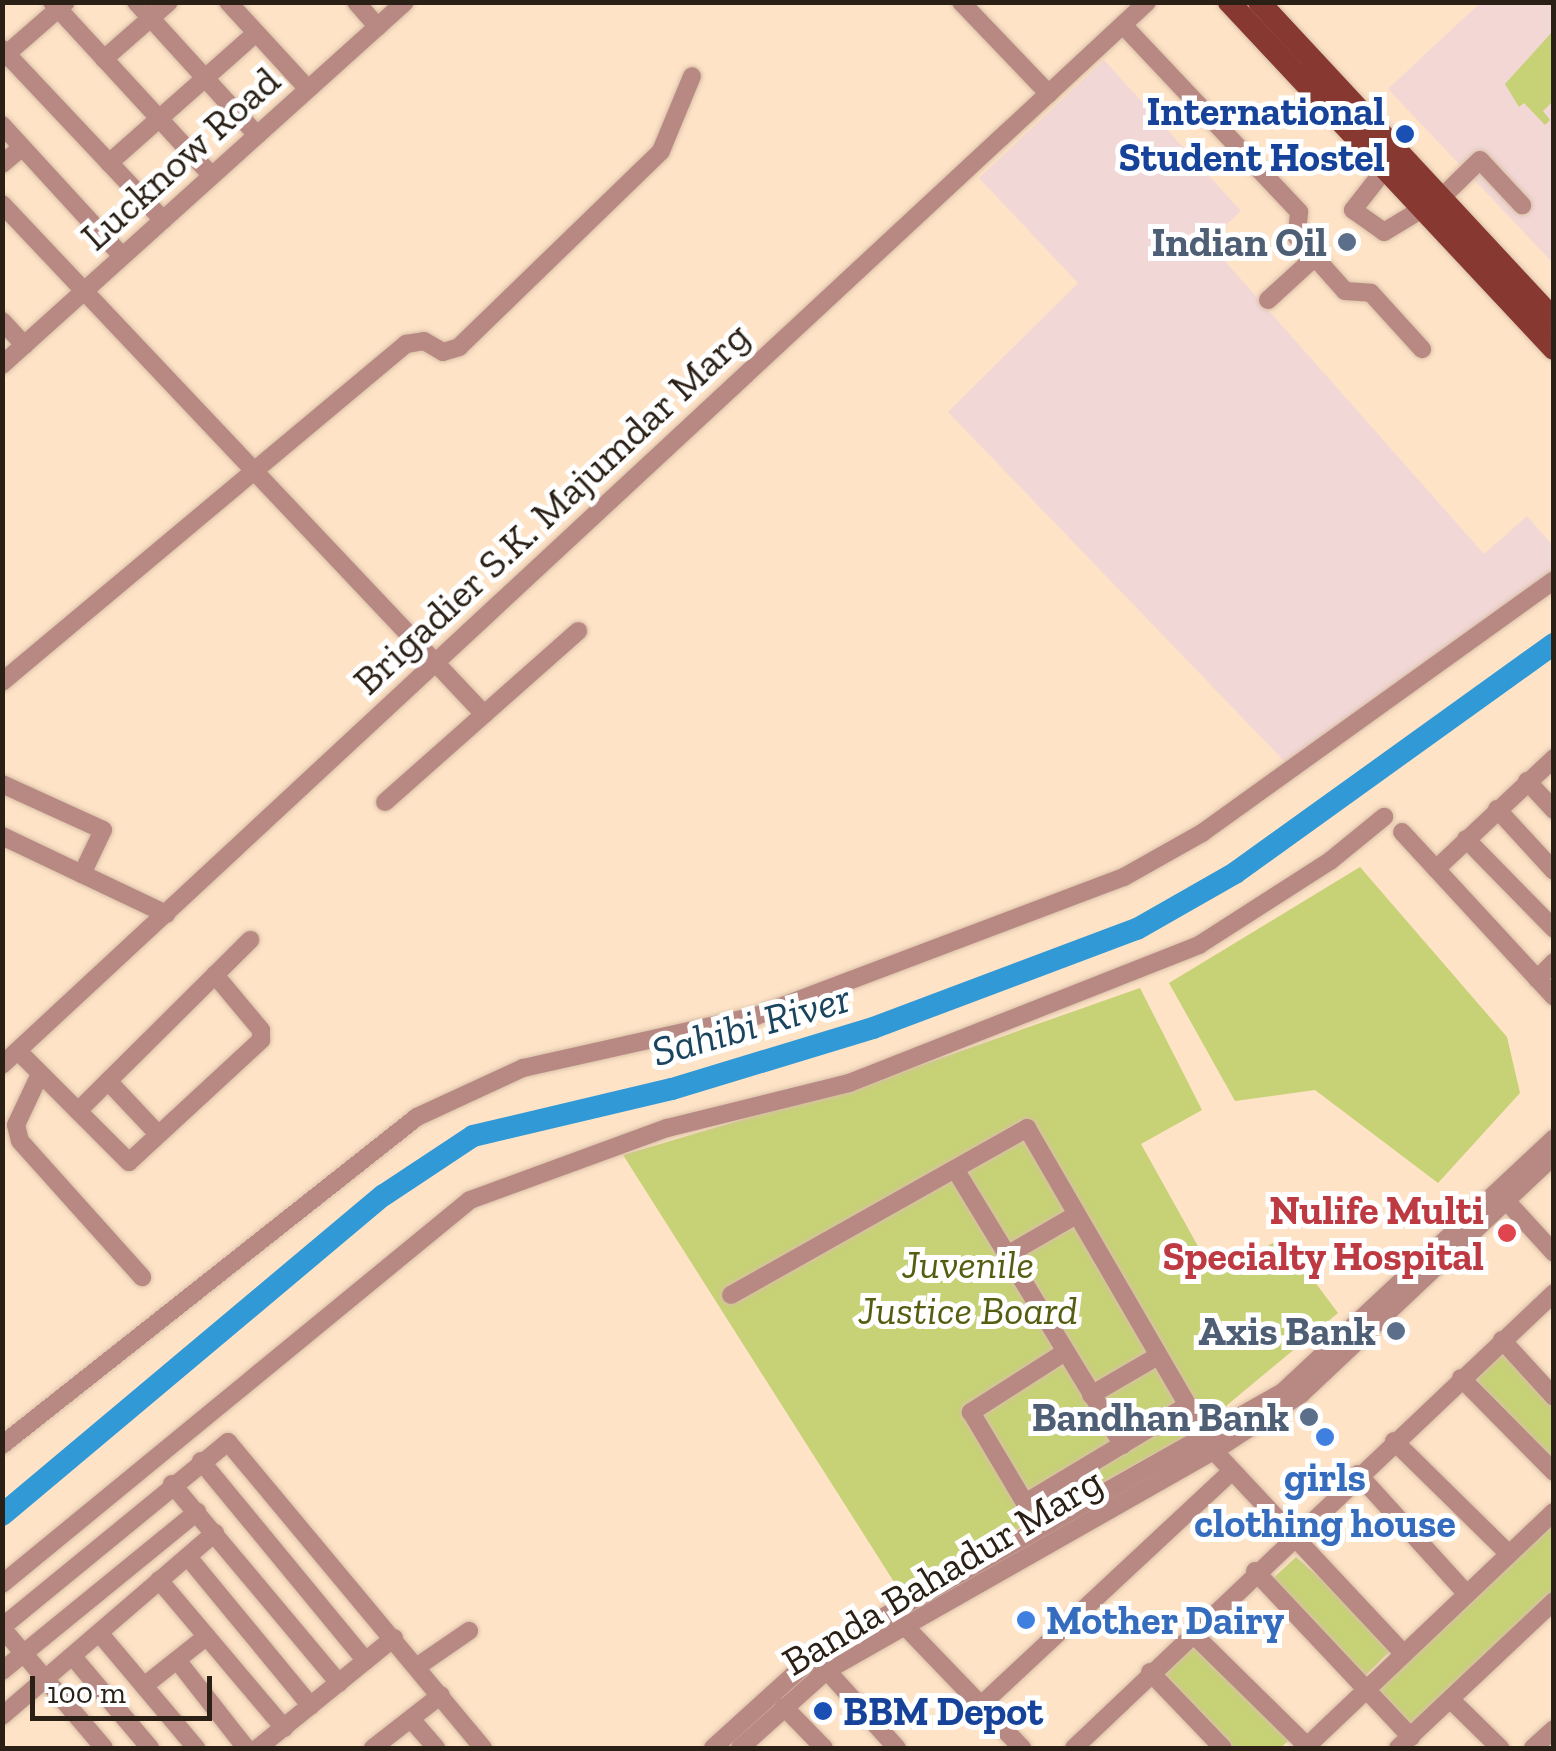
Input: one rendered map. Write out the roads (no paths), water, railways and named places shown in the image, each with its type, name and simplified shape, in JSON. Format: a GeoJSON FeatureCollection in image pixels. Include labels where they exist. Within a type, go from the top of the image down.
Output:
{"type":"FeatureCollection","features":[{"type":"Feature","properties":{"kind":"main road"},"geometry":{"type":"LineString","coordinates":[[1228,2],[1385,169],[1431,203]]}},
{"type":"Feature","properties":{"kind":"main road"},"geometry":{"type":"LineString","coordinates":[[1259,2],[1431,203],[1542,307],[1554,349]]}},
{"type":"Feature","properties":{"kind":"street"},"geometry":{"type":"LineString","coordinates":[[136,2],[257,135]]}},
{"type":"Feature","properties":{"kind":"street"},"geometry":{"type":"LineString","coordinates":[[104,60],[170,2]]}},
{"type":"Feature","properties":{"kind":"street"},"geometry":{"type":"LineString","coordinates":[[228,2],[308,90]]}},
{"type":"Feature","properties":{"kind":"street"},"geometry":{"type":"LineString","coordinates":[[356,2],[378,27]]}},
{"type":"Feature","properties":{"kind":"street","name":"Lucknow Road"},"geometry":{"type":"LineString","coordinates":[[2,365],[404,2]]}},
{"type":"Feature","properties":{"kind":"street"},"geometry":{"type":"LineString","coordinates":[[962,2],[1049,94]]}},
{"type":"Feature","properties":{"kind":"street","name":"Brigadier S.K. Majumdar Marg"},"geometry":{"type":"LineString","coordinates":[[2,1065],[1147,2]]}},
{"type":"Feature","properties":{"kind":"street"},"geometry":{"type":"LineString","coordinates":[[163,220],[4,54],[59,5],[104,60],[212,176]]}},
{"type":"Feature","properties":{"kind":"street"},"geometry":{"type":"LineString","coordinates":[[1123,25],[1300,212],[1295,234],[1314,257],[1347,292],[1371,293],[1422,349]]}},
{"type":"Feature","properties":{"kind":"street"},"geometry":{"type":"LineString","coordinates":[[109,163],[256,33]]}},
{"type":"Feature","properties":{"kind":"street"},"geometry":{"type":"LineString","coordinates":[[2,682],[406,344],[424,340],[444,352],[459,347],[661,152],[692,76]]}},
{"type":"Feature","properties":{"kind":"street"},"geometry":{"type":"LineString","coordinates":[[2,124],[122,256]]}},
{"type":"Feature","properties":{"kind":"street"},"geometry":{"type":"LineString","coordinates":[[2,164],[22,146]]}},
{"type":"Feature","properties":{"kind":"street"},"geometry":{"type":"LineString","coordinates":[[1385,169],[1354,210],[1384,232],[1431,203],[1480,160],[1522,205]]}},
{"type":"Feature","properties":{"kind":"street"},"geometry":{"type":"LineString","coordinates":[[2,204],[484,714]]}},
{"type":"Feature","properties":{"kind":"street"},"geometry":{"type":"LineString","coordinates":[[1268,300],[1314,257]]}},
{"type":"Feature","properties":{"kind":"street"},"geometry":{"type":"LineString","coordinates":[[2,321],[24,345]]}},
{"type":"Feature","properties":{"kind":"street"},"geometry":{"type":"LineString","coordinates":[[2,1445],[417,1117],[523,1068],[756,1016],[1124,877],[1202,833],[1554,580]]}},
{"type":"Feature","properties":{"kind":"street"},"geometry":{"type":"LineString","coordinates":[[384,802],[578,631]]}},
{"type":"Feature","properties":{"kind":"street"},"geometry":{"type":"LineString","coordinates":[[1436,870],[1554,758]]}},
{"type":"Feature","properties":{"kind":"street"},"geometry":{"type":"LineString","coordinates":[[1527,781],[1554,810]]}},
{"type":"Feature","properties":{"kind":"street"},"geometry":{"type":"LineString","coordinates":[[2,784],[102,830],[82,874]]}},
{"type":"Feature","properties":{"kind":"street"},"geometry":{"type":"LineString","coordinates":[[1496,809],[1554,871]]}},
{"type":"Feature","properties":{"kind":"street"},"geometry":{"type":"LineString","coordinates":[[2,1584],[451,1212],[494,1187],[667,1128],[849,1082],[1199,945],[1330,861],[1384,817]]}},
{"type":"Feature","properties":{"kind":"street"},"geometry":{"type":"LineString","coordinates":[[1402,832],[1554,997]]}},
{"type":"Feature","properties":{"kind":"street"},"geometry":{"type":"LineString","coordinates":[[2,836],[166,914]]}},
{"type":"Feature","properties":{"kind":"street"},"geometry":{"type":"LineString","coordinates":[[1466,839],[1554,930]]}},
{"type":"Feature","properties":{"kind":"street"},"geometry":{"type":"LineString","coordinates":[[78,1111],[250,940]]}},
{"type":"Feature","properties":{"kind":"street"},"geometry":{"type":"LineString","coordinates":[[1537,978],[1554,962]]}},
{"type":"Feature","properties":{"kind":"street"},"geometry":{"type":"LineString","coordinates":[[18,1051],[122,1161],[134,1160],[262,1036],[214,975]]}},
{"type":"Feature","properties":{"kind":"street"},"geometry":{"type":"LineString","coordinates":[[40,1074],[16,1125],[20,1141],[142,1277]]}},
{"type":"Feature","properties":{"kind":"street"},"geometry":{"type":"LineString","coordinates":[[108,1082],[158,1134]]}},
{"type":"Feature","properties":{"kind":"street"},"geometry":{"type":"LineString","coordinates":[[731,1295],[1027,1128],[1156,1357],[1210,1444],[1404,1654]]}},
{"type":"Feature","properties":{"kind":"street","name":"Banda Bahadur Marg"},"geometry":{"type":"LineString","coordinates":[[713,1748],[758,1718],[822,1664],[1324,1375],[1502,1196],[1554,1138]]}},
{"type":"Feature","properties":{"kind":"street","name":"Banda Bahadur Marg"},"geometry":{"type":"LineString","coordinates":[[1502,1196],[1554,1156]]}},
{"type":"Feature","properties":{"kind":"street"},"geometry":{"type":"LineString","coordinates":[[955,1168],[1123,1445]]}},
{"type":"Feature","properties":{"kind":"street"},"geometry":{"type":"LineString","coordinates":[[1502,1196],[1554,1254]]}},
{"type":"Feature","properties":{"kind":"street"},"geometry":{"type":"LineString","coordinates":[[1007,1255],[1076,1216]]}},
{"type":"Feature","properties":{"kind":"street"},"geometry":{"type":"LineString","coordinates":[[1078,1747],[1292,1535],[1554,1293]]}},
{"type":"Feature","properties":{"kind":"street"},"geometry":{"type":"LineString","coordinates":[[1502,1340],[1554,1397]]}},
{"type":"Feature","properties":{"kind":"street"},"geometry":{"type":"LineString","coordinates":[[1065,1352],[971,1412],[1022,1501],[1185,1407]]}},
{"type":"Feature","properties":{"kind":"street"},"geometry":{"type":"LineString","coordinates":[[1091,1394],[1156,1357]]}},
{"type":"Feature","properties":{"kind":"street"},"geometry":{"type":"LineString","coordinates":[[1461,1378],[1554,1472]]}},
{"type":"Feature","properties":{"kind":"street"},"geometry":{"type":"LineString","coordinates":[[1394,1441],[1509,1554]]}},
{"type":"Feature","properties":{"kind":"street"},"geometry":{"type":"LineString","coordinates":[[104,1748],[2,1628],[226,1443],[233,1445],[482,1748]]}},
{"type":"Feature","properties":{"kind":"street"},"geometry":{"type":"LineString","coordinates":[[201,1462],[366,1661]]}},
{"type":"Feature","properties":{"kind":"street"},"geometry":{"type":"LineString","coordinates":[[981,1705],[1232,1471]]}},
{"type":"Feature","properties":{"kind":"street"},"geometry":{"type":"LineString","coordinates":[[1358,1474],[1467,1594]]}},
{"type":"Feature","properties":{"kind":"street"},"geometry":{"type":"LineString","coordinates":[[172,1484],[339,1683]]}},
{"type":"Feature","properties":{"kind":"street"},"geometry":{"type":"LineString","coordinates":[[2,1670],[196,1512]]}},
{"type":"Feature","properties":{"kind":"street"},"geometry":{"type":"LineString","coordinates":[[1192,1632],[1306,1747],[1554,1512]]}},
{"type":"Feature","properties":{"kind":"street"},"geometry":{"type":"LineString","coordinates":[[2,1716],[101,1635],[214,1534]]}},
{"type":"Feature","properties":{"kind":"street"},"geometry":{"type":"LineString","coordinates":[[188,1556],[311,1706]]}},
{"type":"Feature","properties":{"kind":"street"},"geometry":{"type":"LineString","coordinates":[[1255,1571],[1369,1687],[1405,1743],[1554,1602]]}},
{"type":"Feature","properties":{"kind":"street"},"geometry":{"type":"LineString","coordinates":[[159,1580],[284,1728]]}},
{"type":"Feature","properties":{"kind":"street"},"geometry":{"type":"LineString","coordinates":[[899,1619],[1022,1748]]}},
{"type":"Feature","properties":{"kind":"street"},"geometry":{"type":"LineString","coordinates":[[418,1666],[469,1631]]}},
{"type":"Feature","properties":{"kind":"street"},"geometry":{"type":"LineString","coordinates":[[101,1635],[196,1748]]}},
{"type":"Feature","properties":{"kind":"street"},"geometry":{"type":"LineString","coordinates":[[144,1686],[207,1636]]}},
{"type":"Feature","properties":{"kind":"street"},"geometry":{"type":"LineString","coordinates":[[258,1748],[394,1638]]}},
{"type":"Feature","properties":{"kind":"street"},"geometry":{"type":"LineString","coordinates":[[74,1658],[150,1748]]}},
{"type":"Feature","properties":{"kind":"street"},"geometry":{"type":"LineString","coordinates":[[177,1660],[246,1748]]}},
{"type":"Feature","properties":{"kind":"street"},"geometry":{"type":"LineString","coordinates":[[822,1664],[898,1748]]}},
{"type":"Feature","properties":{"kind":"street","name":"Banda Bahadur Marg"},"geometry":{"type":"LineString","coordinates":[[740,1748],[758,1718],[784,1706],[822,1664]]}},
{"type":"Feature","properties":{"kind":"street"},"geometry":{"type":"LineString","coordinates":[[1150,1672],[1222,1748]]}},
{"type":"Feature","properties":{"kind":"street"},"geometry":{"type":"LineString","coordinates":[[382,1746],[442,1695]]}},
{"type":"Feature","properties":{"kind":"street"},"geometry":{"type":"LineString","coordinates":[[1450,1700],[1500,1748]]}},
{"type":"Feature","properties":{"kind":"street"},"geometry":{"type":"LineString","coordinates":[[784,1706],[824,1748]]}},
{"type":"Feature","properties":{"kind":"street"},"geometry":{"type":"LineString","coordinates":[[411,1719],[436,1748]]}},
{"type":"Feature","properties":{"kind":"street"},"geometry":{"type":"LineString","coordinates":[[1533,1748],[1554,1729]]}},
{"type":"Feature","properties":{"kind":"waterway","name":"Sahibi River"},"geometry":{"type":"LineString","coordinates":[[2,1515],[384,1195],[473,1136],[672,1089],[873,1028],[1137,929],[1235,873],[1554,644]]}},
{"type":"Feature","properties":{"kind":"place","name":"International Student Hostel"},"geometry":{"type":"Point","coordinates":[1405,134]}},
{"type":"Feature","properties":{"kind":"place","name":"Indian Oil"},"geometry":{"type":"Point","coordinates":[1347,242]}},
{"type":"Feature","properties":{"kind":"place","name":"Nulife Multi Specialty Hospital"},"geometry":{"type":"Point","coordinates":[1507,1233]}},
{"type":"Feature","properties":{"kind":"place","name":"Axis Bank"},"geometry":{"type":"Point","coordinates":[1396,1331]}},
{"type":"Feature","properties":{"kind":"place","name":"Bandhan Bank"},"geometry":{"type":"Point","coordinates":[1309,1417]}},
{"type":"Feature","properties":{"kind":"place","name":"girls clothing house"},"geometry":{"type":"Point","coordinates":[1325,1437]}},
{"type":"Feature","properties":{"kind":"place","name":"Mother Dairy"},"geometry":{"type":"Point","coordinates":[1026,1620]}},
{"type":"Feature","properties":{"kind":"place","name":"BBM Depot"},"geometry":{"type":"Point","coordinates":[823,1711]}},
{"type":"Feature","properties":{"kind":"park label","name":"Juvenile Justice Board"},"geometry":{"type":"Point","coordinates":[968,1287]}}]}
